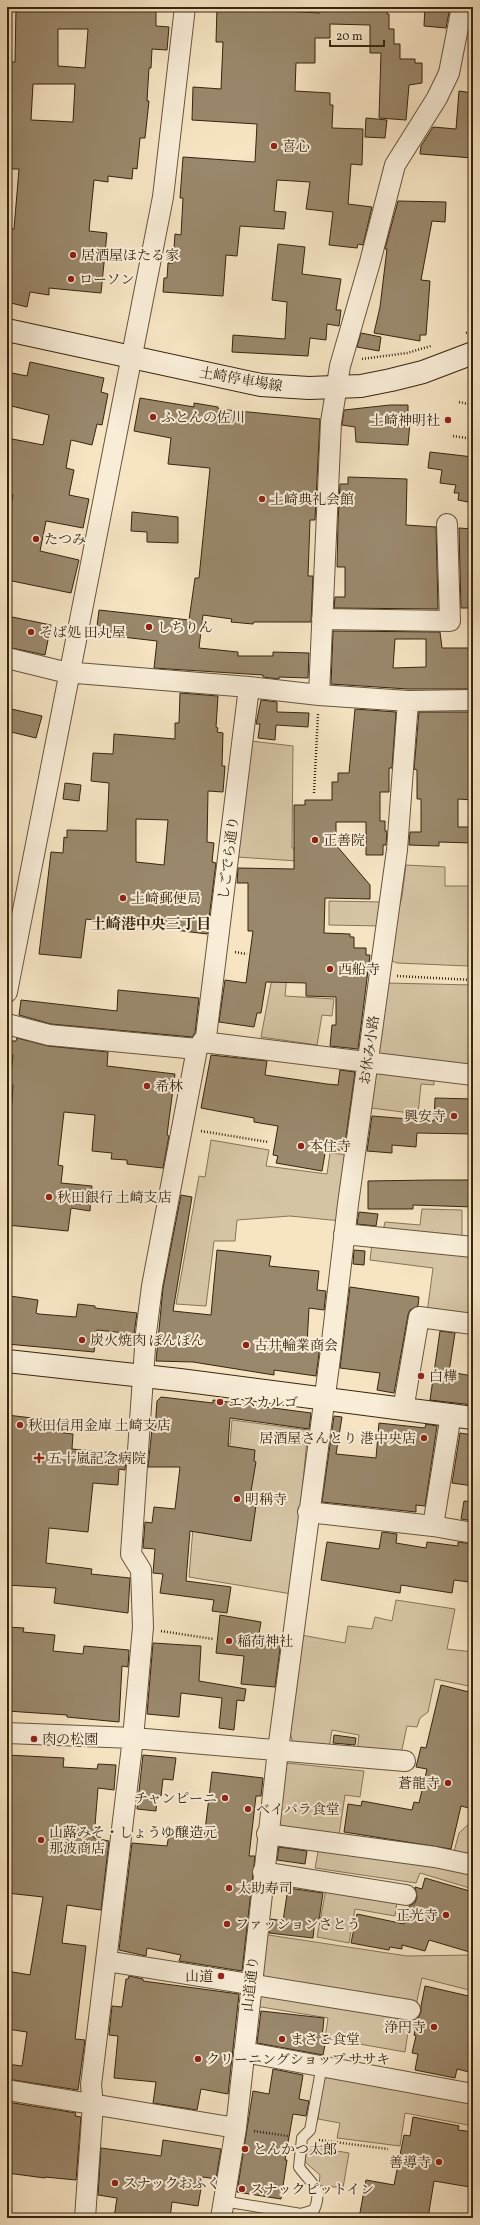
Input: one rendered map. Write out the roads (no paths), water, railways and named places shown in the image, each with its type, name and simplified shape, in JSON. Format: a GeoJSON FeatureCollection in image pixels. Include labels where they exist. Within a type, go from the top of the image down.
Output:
{"type":"FeatureCollection","features":[{"type":"Feature","properties":{"kind":"main road","name":"土崎停車場線"},"geometry":{"type":"LineString","coordinates":[[7,330],[261,385],[309,388],[361,386],[423,372],[473,353]]}},
{"type":"Feature","properties":{"kind":"main road"},"geometry":{"type":"LineString","coordinates":[[7,1361],[144,1376],[473,1418]]}},
{"type":"Feature","properties":{"kind":"street"},"geometry":{"type":"LineString","coordinates":[[7,992],[163,197],[185,7]]}},
{"type":"Feature","properties":{"kind":"street"},"geometry":{"type":"LineString","coordinates":[[319,695],[327,485],[331,422],[340,366],[370,262],[395,165],[437,98],[449,73],[466,10]]}},
{"type":"Feature","properties":{"kind":"street"},"geometry":{"type":"LineString","coordinates":[[322,619],[450,621],[447,524]]}},
{"type":"Feature","properties":{"kind":"street"},"geometry":{"type":"LineString","coordinates":[[7,658],[70,673],[249,687],[319,695],[408,701],[473,700]]}},
{"type":"Feature","properties":{"kind":"street","name":"しごでら通り"},"geometry":{"type":"LineString","coordinates":[[85,2218],[93,2104],[91,2085],[133,1738],[143,1627],[141,1570],[131,1554],[146,1333],[152,1286],[183,1128],[200,1045],[206,1038],[249,687]]}},
{"type":"Feature","properties":{"kind":"street","name":"お休み小路"},"geometry":{"type":"LineString","coordinates":[[308,1512],[324,1400],[367,1061],[397,850],[408,701]]}},
{"type":"Feature","properties":{"kind":"street"},"geometry":{"type":"LineString","coordinates":[[7,1024],[49,1035],[200,1045],[367,1061],[473,1075]]}},
{"type":"Feature","properties":{"kind":"street"},"geometry":{"type":"LineString","coordinates":[[344,1234],[473,1247]]}},
{"type":"Feature","properties":{"kind":"street"},"geometry":{"type":"LineString","coordinates":[[403,1410],[419,1316],[473,1324]]}},
{"type":"Feature","properties":{"kind":"street"},"geometry":{"type":"LineString","coordinates":[[433,1526],[451,1414]]}},
{"type":"Feature","properties":{"kind":"street"},"geometry":{"type":"LineString","coordinates":[[308,1512],[433,1526],[473,1534]]}},
{"type":"Feature","properties":{"kind":"street","name":"山道通り"},"geometry":{"type":"LineString","coordinates":[[222,2209],[236,2128],[267,1834],[308,1512]]}},
{"type":"Feature","properties":{"kind":"street"},"geometry":{"type":"LineString","coordinates":[[7,1733],[133,1738],[405,1761]]}},
{"type":"Feature","properties":{"kind":"street"},"geometry":{"type":"LineString","coordinates":[[267,1834],[427,1855],[473,1865]]}},
{"type":"Feature","properties":{"kind":"street"},"geometry":{"type":"LineString","coordinates":[[263,1872],[406,1895]]}},
{"type":"Feature","properties":{"kind":"street"},"geometry":{"type":"LineString","coordinates":[[106,1961],[250,1986],[410,2010]]}},
{"type":"Feature","properties":{"kind":"street"},"geometry":{"type":"LineString","coordinates":[[244,2052],[322,2065],[473,2094]]}},
{"type":"Feature","properties":{"kind":"street"},"geometry":{"type":"LineString","coordinates":[[7,2090],[93,2104],[114,2109],[236,2128]]}},
{"type":"Feature","properties":{"kind":"lane"},"geometry":{"type":"LineString","coordinates":[[222,2209],[301,2214],[314,2210],[319,2194],[316,2187],[299,2167],[302,2138],[310,2130],[322,2065]]}},
{"type":"Feature","properties":{"kind":"place","name":"喜心"},"geometry":{"type":"Point","coordinates":[274,146]}},
{"type":"Feature","properties":{"kind":"place","name":"居酒屋ほたる家"},"geometry":{"type":"Point","coordinates":[73,255]}},
{"type":"Feature","properties":{"kind":"place","name":"ローソン"},"geometry":{"type":"Point","coordinates":[71,279]}},
{"type":"Feature","properties":{"kind":"place","name":"ふとんの佐川"},"geometry":{"type":"Point","coordinates":[153,417]}},
{"type":"Feature","properties":{"kind":"place","name":"土崎神明社"},"geometry":{"type":"Point","coordinates":[448,420]}},
{"type":"Feature","properties":{"kind":"place","name":"土崎典礼会館"},"geometry":{"type":"Point","coordinates":[262,499]}},
{"type":"Feature","properties":{"kind":"place","name":"たつみ"},"geometry":{"type":"Point","coordinates":[36,539]}},
{"type":"Feature","properties":{"kind":"place","name":"しちりん"},"geometry":{"type":"Point","coordinates":[149,627]}},
{"type":"Feature","properties":{"kind":"place","name":"そば処 田丸屋"},"geometry":{"type":"Point","coordinates":[31,632]}},
{"type":"Feature","properties":{"kind":"place","name":"正善院"},"geometry":{"type":"Point","coordinates":[315,840]}},
{"type":"Feature","properties":{"kind":"place","name":"土崎郵便局"},"geometry":{"type":"Point","coordinates":[123,898]}},
{"type":"Feature","properties":{"kind":"place","name":"西船寺"},"geometry":{"type":"Point","coordinates":[330,969]}},
{"type":"Feature","properties":{"kind":"place","name":"希林"},"geometry":{"type":"Point","coordinates":[147,1086]}},
{"type":"Feature","properties":{"kind":"place","name":"興安寺"},"geometry":{"type":"Point","coordinates":[454,1116]}},
{"type":"Feature","properties":{"kind":"place","name":"本住寺"},"geometry":{"type":"Point","coordinates":[301,1146]}},
{"type":"Feature","properties":{"kind":"place","name":"秋田銀行 土崎支店"},"geometry":{"type":"Point","coordinates":[49,1197]}},
{"type":"Feature","properties":{"kind":"place","name":"炭火焼肉 ぽんぽん"},"geometry":{"type":"Point","coordinates":[82,1340]}},
{"type":"Feature","properties":{"kind":"place","name":"古井輪業商会"},"geometry":{"type":"Point","coordinates":[246,1345]}},
{"type":"Feature","properties":{"kind":"place","name":"白樺"},"geometry":{"type":"Point","coordinates":[421,1376]}},
{"type":"Feature","properties":{"kind":"place","name":"エスカルゴ"},"geometry":{"type":"Point","coordinates":[220,1402]}},
{"type":"Feature","properties":{"kind":"place","name":"秋田信用金庫 土崎支店"},"geometry":{"type":"Point","coordinates":[20,1425]}},
{"type":"Feature","properties":{"kind":"place","name":"居酒屋さんとり 港中央店"},"geometry":{"type":"Point","coordinates":[424,1438]}},
{"type":"Feature","properties":{"kind":"place","name":"五十嵐記念病院"},"geometry":{"type":"Point","coordinates":[39,1458]}},
{"type":"Feature","properties":{"kind":"place","name":"明稱寺"},"geometry":{"type":"Point","coordinates":[237,1499]}},
{"type":"Feature","properties":{"kind":"place","name":"稲荷神社"},"geometry":{"type":"Point","coordinates":[229,1641]}},
{"type":"Feature","properties":{"kind":"place","name":"肉の松園"},"geometry":{"type":"Point","coordinates":[34,1739]}},
{"type":"Feature","properties":{"kind":"place","name":"蒼龍寺"},"geometry":{"type":"Point","coordinates":[448,1783]}},
{"type":"Feature","properties":{"kind":"place","name":"チャンピーニ"},"geometry":{"type":"Point","coordinates":[225,1798]}},
{"type":"Feature","properties":{"kind":"place","name":"ベイパラ食堂"},"geometry":{"type":"Point","coordinates":[248,1809]}},
{"type":"Feature","properties":{"kind":"place","name":"山蕗みそ・しょうゆ醸造元 那波商店"},"geometry":{"type":"Point","coordinates":[41,1840]}},
{"type":"Feature","properties":{"kind":"place","name":"太助寿司"},"geometry":{"type":"Point","coordinates":[229,1888]}},
{"type":"Feature","properties":{"kind":"place","name":"正光寺"},"geometry":{"type":"Point","coordinates":[446,1915]}},
{"type":"Feature","properties":{"kind":"place","name":"ファッションさとう"},"geometry":{"type":"Point","coordinates":[227,1924]}},
{"type":"Feature","properties":{"kind":"place","name":"山道"},"geometry":{"type":"Point","coordinates":[221,1976]}},
{"type":"Feature","properties":{"kind":"place","name":"浄円寺"},"geometry":{"type":"Point","coordinates":[434,2027]}},
{"type":"Feature","properties":{"kind":"place","name":"まさこ食堂"},"geometry":{"type":"Point","coordinates":[282,2039]}},
{"type":"Feature","properties":{"kind":"place","name":"クリーニングショップ ササキ"},"geometry":{"type":"Point","coordinates":[198,2059]}},
{"type":"Feature","properties":{"kind":"place","name":"とんかつ太郎"},"geometry":{"type":"Point","coordinates":[245,2149]}},
{"type":"Feature","properties":{"kind":"place","name":"善導寺"},"geometry":{"type":"Point","coordinates":[439,2162]}},
{"type":"Feature","properties":{"kind":"place","name":"スナックおふく"},"geometry":{"type":"Point","coordinates":[115,2183]}},
{"type":"Feature","properties":{"kind":"place","name":"スナックピットイン"},"geometry":{"type":"Point","coordinates":[242,2189]}},
{"type":"Feature","properties":{"kind":"district","name":"土崎港中央三丁目"},"geometry":{"type":"Point","coordinates":[151,924]}}]}
